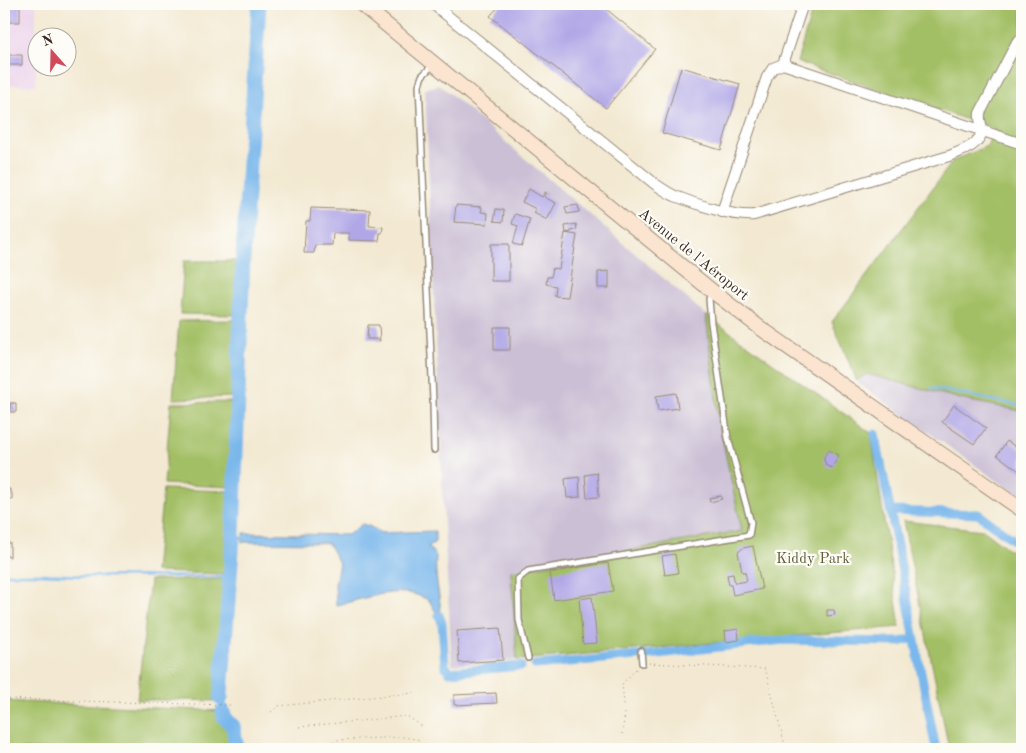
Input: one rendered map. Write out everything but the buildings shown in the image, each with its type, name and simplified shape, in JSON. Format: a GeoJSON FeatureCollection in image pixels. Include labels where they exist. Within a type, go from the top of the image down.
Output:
{"type":"FeatureCollection","features":[{"type":"Feature","properties":{"kind":"main road","name":"Avenue de l'Aéroport"},"geometry":{"type":"LineString","coordinates":[[361,4],[712,291],[759,327],[1022,510]]}},
{"type":"Feature","properties":{"kind":"street"},"geometry":{"type":"LineString","coordinates":[[433,4],[655,184],[673,196],[722,212],[745,216],[754,216],[949,156],[966,149],[979,139],[982,130],[980,113],[1017,42],[1022,39]]}},
{"type":"Feature","properties":{"kind":"street"},"geometry":{"type":"LineString","coordinates":[[784,64],[803,4]]}},
{"type":"Feature","properties":{"kind":"street"},"geometry":{"type":"LineString","coordinates":[[722,212],[767,76],[773,68],[784,64],[1022,144]]}},
{"type":"Feature","properties":{"kind":"lane"},"geometry":{"type":"LineString","coordinates":[[434,63],[422,76],[419,85],[434,450]]}},
{"type":"Feature","properties":{"kind":"lane"},"geometry":{"type":"LineString","coordinates":[[528,658],[519,620],[518,579],[528,571],[749,535],[751,523],[728,438],[711,324],[709,299],[712,291]]}},
{"type":"Feature","properties":{"kind":"lane"},"geometry":{"type":"LineString","coordinates":[[641,651],[642,663]]}},
{"type":"Feature","properties":{"kind":"path"},"geometry":{"type":"LineString","coordinates":[[622,734],[625,713],[622,684],[642,663],[765,669],[786,749]]}},
{"type":"Feature","properties":{"kind":"path"},"geometry":{"type":"LineString","coordinates":[[271,712],[278,706],[414,693]]}},
{"type":"Feature","properties":{"kind":"path"},"geometry":{"type":"LineString","coordinates":[[4,699],[230,705]]}},
{"type":"Feature","properties":{"kind":"path"},"geometry":{"type":"LineString","coordinates":[[299,727],[407,716],[423,727]]}},
{"type":"Feature","properties":{"kind":"path"},"geometry":{"type":"LineString","coordinates":[[328,745],[337,740],[403,737],[422,740]]}},
{"type":"Feature","properties":{"kind":"shaded area"},"geometry":{"type":"Polygon","coordinates":[[[4,4],[36,4],[36,28],[28,28],[28,78],[36,78],[36,85],[4,85],[4,4]]]}},
{"type":"Feature","properties":{"kind":"shaded area"},"geometry":{"type":"Polygon","coordinates":[[[440,85],[706,315],[719,423],[743,531],[512,571],[517,660],[452,665],[425,89],[440,85]]]}},
{"type":"Feature","properties":{"kind":"shaded area"},"geometry":{"type":"Polygon","coordinates":[[[867,374],[965,400],[1022,411],[1022,498],[858,383],[867,374]]]}},
{"type":"Feature","properties":{"kind":"green space"},"geometry":{"type":"Polygon","coordinates":[[[814,4],[1022,4],[1022,411],[965,400],[867,374],[857,381],[832,322],[953,161],[987,146],[994,129],[797,62],[814,4]]]}},
{"type":"Feature","properties":{"kind":"green space"},"geometry":{"type":"Polygon","coordinates":[[[184,261],[238,261],[236,315],[180,314],[184,261]]]}},
{"type":"Feature","properties":{"kind":"green space","name":"Kiddy Park"},"geometry":{"type":"Polygon","coordinates":[[[706,315],[871,433],[900,627],[517,660],[511,571],[742,531],[719,423],[706,315]]]}},
{"type":"Feature","properties":{"kind":"green space"},"geometry":{"type":"Polygon","coordinates":[[[236,320],[234,397],[173,399],[179,321],[236,320]]]}},
{"type":"Feature","properties":{"kind":"green space"},"geometry":{"type":"Polygon","coordinates":[[[232,402],[230,487],[164,484],[171,403],[232,402]]]}},
{"type":"Feature","properties":{"kind":"green space"},"geometry":{"type":"Polygon","coordinates":[[[163,489],[229,491],[224,574],[155,572],[163,489]]]}},
{"type":"Feature","properties":{"kind":"green space"},"geometry":{"type":"Polygon","coordinates":[[[903,521],[983,530],[1022,559],[1022,749],[949,749],[903,521]]]}},
{"type":"Feature","properties":{"kind":"green space"},"geometry":{"type":"Polygon","coordinates":[[[227,579],[222,627],[219,701],[137,700],[150,580],[227,579]]]}},
{"type":"Feature","properties":{"kind":"green space"},"geometry":{"type":"Polygon","coordinates":[[[4,701],[223,711],[235,749],[4,749],[4,701]]]}},
{"type":"Feature","properties":{"kind":"water"},"geometry":{"type":"Polygon","coordinates":[[[362,524],[381,533],[435,531],[435,542],[429,548],[436,556],[441,614],[438,616],[429,600],[418,595],[398,592],[380,594],[336,605],[335,584],[339,563],[328,543],[242,542],[244,533],[348,535],[362,524]]]}},
{"type":"Feature","properties":{"kind":"waterway"},"geometry":{"type":"LineString","coordinates":[[221,698],[233,537],[243,258],[259,4]]}},
{"type":"Feature","properties":{"kind":"waterway"},"geometry":{"type":"LineString","coordinates":[[932,388],[1022,406]]}},
{"type":"Feature","properties":{"kind":"waterway"},"geometry":{"type":"LineString","coordinates":[[875,434],[936,749]]}},
{"type":"Feature","properties":{"kind":"waterway"},"geometry":{"type":"LineString","coordinates":[[891,511],[978,514],[1022,546]]}},
{"type":"Feature","properties":{"kind":"waterway"},"geometry":{"type":"LineString","coordinates":[[233,537],[243,538]]}},
{"type":"Feature","properties":{"kind":"waterway"},"geometry":{"type":"LineString","coordinates":[[4,574],[230,577]]}},
{"type":"Feature","properties":{"kind":"waterway"},"geometry":{"type":"LineString","coordinates":[[439,615],[442,623],[445,665],[449,672],[521,666]]}},
{"type":"Feature","properties":{"kind":"waterway"},"geometry":{"type":"LineString","coordinates":[[535,665],[783,640],[900,642],[914,638]]}},
{"type":"Feature","properties":{"kind":"waterway"},"geometry":{"type":"LineString","coordinates":[[223,711],[224,717],[233,726],[237,749]]}}]}
